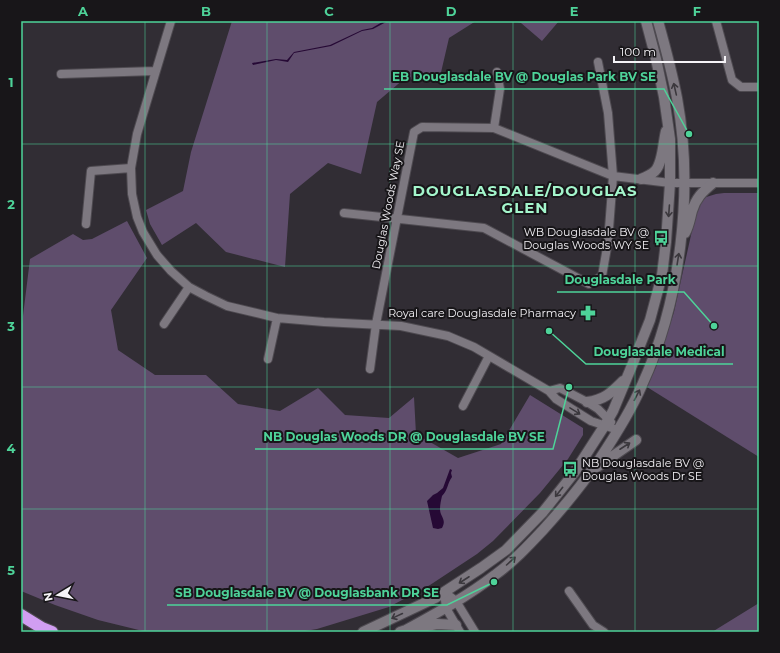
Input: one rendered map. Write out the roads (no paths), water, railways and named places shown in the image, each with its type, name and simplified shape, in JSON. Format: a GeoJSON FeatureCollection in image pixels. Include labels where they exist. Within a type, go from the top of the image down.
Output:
{"type":"FeatureCollection","features":[{"type":"Feature","properties":{"kind":"highway"},"geometry":{"type":"LineString","coordinates":[[21,615],[42,628],[52,632]]}},
{"type":"Feature","properties":{"kind":"street"},"geometry":{"type":"LineString","coordinates":[[171,21],[137,134],[131,168],[132,194],[137,217],[143,232],[157,255],[171,271],[190,287],[227,306],[277,318],[401,326],[448,336],[474,347],[549,390],[556,399],[591,421],[606,422]]}},
{"type":"Feature","properties":{"kind":"street"},"geometry":{"type":"LineString","coordinates":[[363,632],[444,592],[482,568],[506,550],[543,512],[574,473],[606,422],[628,377],[650,320],[662,275],[670,183],[670,139],[668,123],[656,59],[646,21]]}},
{"type":"Feature","properties":{"kind":"street"},"geometry":{"type":"LineString","coordinates":[[403,631],[446,608],[497,574],[528,546],[569,500],[592,470],[618,430],[643,384],[659,342],[675,277],[681,242],[685,183],[677,99],[667,51],[658,21]]}},
{"type":"Feature","properties":{"kind":"street"},"geometry":{"type":"LineString","coordinates":[[716,21],[732,80],[741,87],[759,87]]}},
{"type":"Feature","properties":{"kind":"street"},"geometry":{"type":"LineString","coordinates":[[344,213],[484,228],[589,284],[602,276],[608,242],[612,176],[608,113],[598,62]]}},
{"type":"Feature","properties":{"kind":"street"},"geometry":{"type":"LineString","coordinates":[[61,74],[155,71]]}},
{"type":"Feature","properties":{"kind":"street"},"geometry":{"type":"LineString","coordinates":[[494,128],[500,89],[497,72]]}},
{"type":"Feature","properties":{"kind":"street"},"geometry":{"type":"LineString","coordinates":[[641,179],[651,175],[658,167],[668,123]]}},
{"type":"Feature","properties":{"kind":"street","name":"Douglas Woods Way SE"},"geometry":{"type":"LineString","coordinates":[[370,368],[376,324],[414,132],[422,127],[494,128],[612,176],[670,183],[759,183]]}},
{"type":"Feature","properties":{"kind":"street"},"geometry":{"type":"LineString","coordinates":[[86,224],[90,171],[131,168]]}},
{"type":"Feature","properties":{"kind":"street"},"geometry":{"type":"LineString","coordinates":[[681,242],[687,229],[696,199],[713,183]]}},
{"type":"Feature","properties":{"kind":"street"},"geometry":{"type":"LineString","coordinates":[[164,324],[190,287]]}},
{"type":"Feature","properties":{"kind":"street"},"geometry":{"type":"LineString","coordinates":[[268,359],[277,318]]}},
{"type":"Feature","properties":{"kind":"street"},"geometry":{"type":"LineString","coordinates":[[463,406],[489,356]]}},
{"type":"Feature","properties":{"kind":"street"},"geometry":{"type":"LineString","coordinates":[[587,402],[599,400],[611,394],[628,377]]}},
{"type":"Feature","properties":{"kind":"street"},"geometry":{"type":"LineString","coordinates":[[549,390],[560,388],[587,402],[598,409],[606,422],[618,430]]}},
{"type":"Feature","properties":{"kind":"street"},"geometry":{"type":"LineString","coordinates":[[592,470],[636,440]]}},
{"type":"Feature","properties":{"kind":"street"},"geometry":{"type":"LineString","coordinates":[[569,591],[593,625],[604,632]]}},
{"type":"Feature","properties":{"kind":"street"},"geometry":{"type":"LineString","coordinates":[[444,592],[456,601],[475,632]]}},
{"type":"Feature","properties":{"kind":"street"},"geometry":{"type":"LineString","coordinates":[[444,592],[446,608],[458,628]]}},
{"type":"Feature","properties":{"kind":"street"},"geometry":{"type":"LineString","coordinates":[[403,631],[437,624],[458,628]]}},
{"type":"Feature","properties":{"kind":"place","name":"EB Douglasdale BV @ Douglas Park BV SE"},"geometry":{"type":"Point","coordinates":[689,134]}},
{"type":"Feature","properties":{"kind":"place","name":"WB Douglasdale BV @ Douglas Woods WY SE"},"geometry":{"type":"Point","coordinates":[661,238]}},
{"type":"Feature","properties":{"kind":"place","name":"Royal care Douglasdale Pharmacy"},"geometry":{"type":"Point","coordinates":[588,313]}},
{"type":"Feature","properties":{"kind":"place","name":"Douglasdale Park"},"geometry":{"type":"Point","coordinates":[714,326]}},
{"type":"Feature","properties":{"kind":"place","name":"Douglasdale Medical"},"geometry":{"type":"Point","coordinates":[549,331]}},
{"type":"Feature","properties":{"kind":"place","name":"NB Douglas Woods DR @ Douglasdale BV SE"},"geometry":{"type":"Point","coordinates":[569,387]}},
{"type":"Feature","properties":{"kind":"place","name":"NB Douglasdale BV @ Douglas Woods Dr SE"},"geometry":{"type":"Point","coordinates":[570,469]}},
{"type":"Feature","properties":{"kind":"place","name":"SB Douglasdale BV @ Douglasbank DR SE"},"geometry":{"type":"Point","coordinates":[494,582]}},
{"type":"Feature","properties":{"kind":"district","name":"DOUGLASDALE/DOUGLAS GLEN"},"geometry":{"type":"Point","coordinates":[525,200]}}]}
